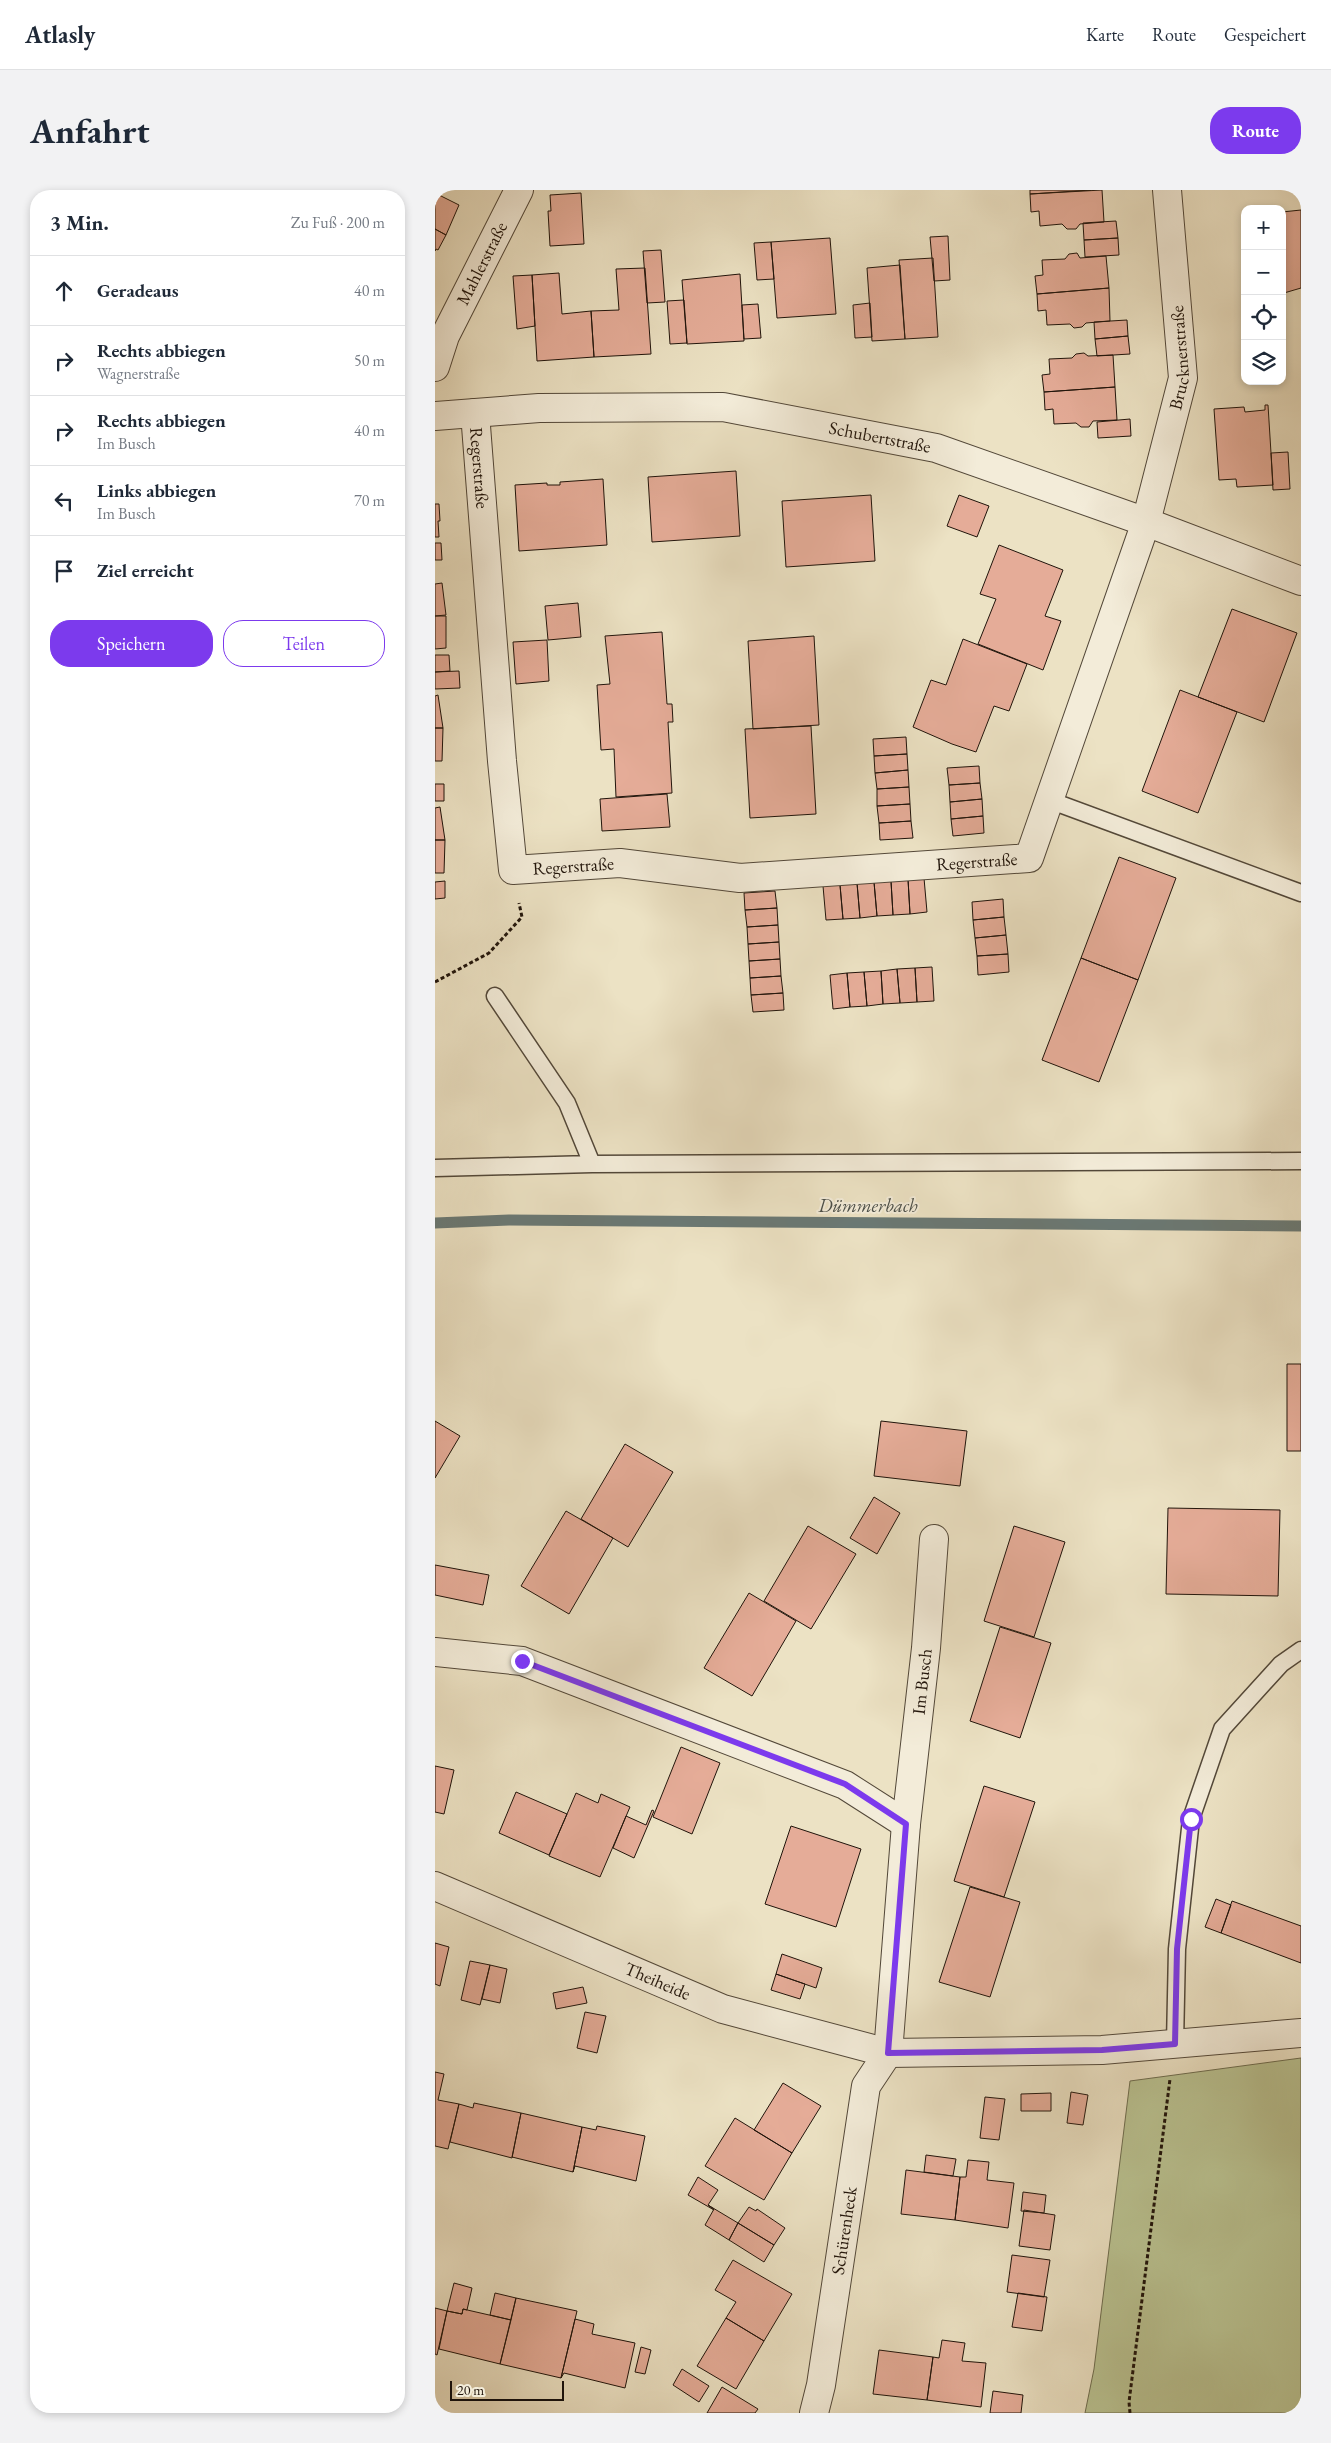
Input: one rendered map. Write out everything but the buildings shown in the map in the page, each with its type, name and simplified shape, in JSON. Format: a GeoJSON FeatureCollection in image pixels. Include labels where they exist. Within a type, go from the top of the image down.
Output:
{"type":"FeatureCollection","features":[{"type":"Feature","properties":{"kind":"street","name":"Mahlerstraße"},"geometry":{"type":"LineString","coordinates":[[435,367],[445,336],[519,190]]}},
{"type":"Feature","properties":{"kind":"street","name":"Brucknerstraße"},"geometry":{"type":"LineString","coordinates":[[1145,522],[1183,378],[1167,190]]}},
{"type":"Feature","properties":{"kind":"street","name":"Schubertstraße"},"geometry":{"type":"LineString","coordinates":[[435,416],[539,408],[723,407],[936,448],[1145,522],[1301,581]]}},
{"type":"Feature","properties":{"kind":"street","name":"Regerstraße"},"geometry":{"type":"LineString","coordinates":[[475,413],[501,761],[513,870],[620,863],[740,878],[1029,858],[1145,522]]}},
{"type":"Feature","properties":{"kind":"street","name":"Im Busch"},"geometry":{"type":"LineString","coordinates":[[888,2053],[906,1824],[926,1648],[934,1539]]}},
{"type":"Feature","properties":{"kind":"street"},"geometry":{"type":"LineString","coordinates":[[435,1652],[522,1661],[845,1784],[906,1824]]}},
{"type":"Feature","properties":{"kind":"street","name":"Theiheide"},"geometry":{"type":"LineString","coordinates":[[435,1886],[723,2009],[888,2053],[1102,2050],[1301,2033]]}},
{"type":"Feature","properties":{"kind":"street","name":"Schürenheck"},"geometry":{"type":"LineString","coordinates":[[814,2413],[821,2385],[866,2086],[888,2053]]}},
{"type":"Feature","properties":{"kind":"lane"},"geometry":{"type":"LineString","coordinates":[[1049,800],[1301,893]]}},
{"type":"Feature","properties":{"kind":"lane"},"geometry":{"type":"LineString","coordinates":[[495,996],[567,1104],[592,1164]]}},
{"type":"Feature","properties":{"kind":"lane"},"geometry":{"type":"LineString","coordinates":[[435,1168],[592,1164],[1301,1161]]}},
{"type":"Feature","properties":{"kind":"lane"},"geometry":{"type":"LineString","coordinates":[[1175,2044],[1177,1949],[1191,1819],[1222,1729],[1281,1664],[1301,1650]]}},
{"type":"Feature","properties":{"kind":"path"},"geometry":{"type":"LineString","coordinates":[[435,982],[489,953],[521,917],[513,870]]}},
{"type":"Feature","properties":{"kind":"path"},"geometry":{"type":"LineString","coordinates":[[1129,2413],[1175,2044]]}},
{"type":"Feature","properties":{"kind":"green space"},"geometry":{"type":"Polygon","coordinates":[[[1301,2058],[1301,2413],[1085,2413],[1094,2369],[1130,2081],[1301,2058]]]}},
{"type":"Feature","properties":{"kind":"waterway","name":"Dümmerbach"},"geometry":{"type":"LineString","coordinates":[[435,1223],[509,1220],[1301,1226]]}},
{"type":"Feature","properties":{"kind":"route"},"geometry":{"type":"LineString","coordinates":[[522,1661],[845,1784],[906,1824],[888,2053],[1102,2050],[1175,2044],[1177,1949],[1191,1819]]}}]}
